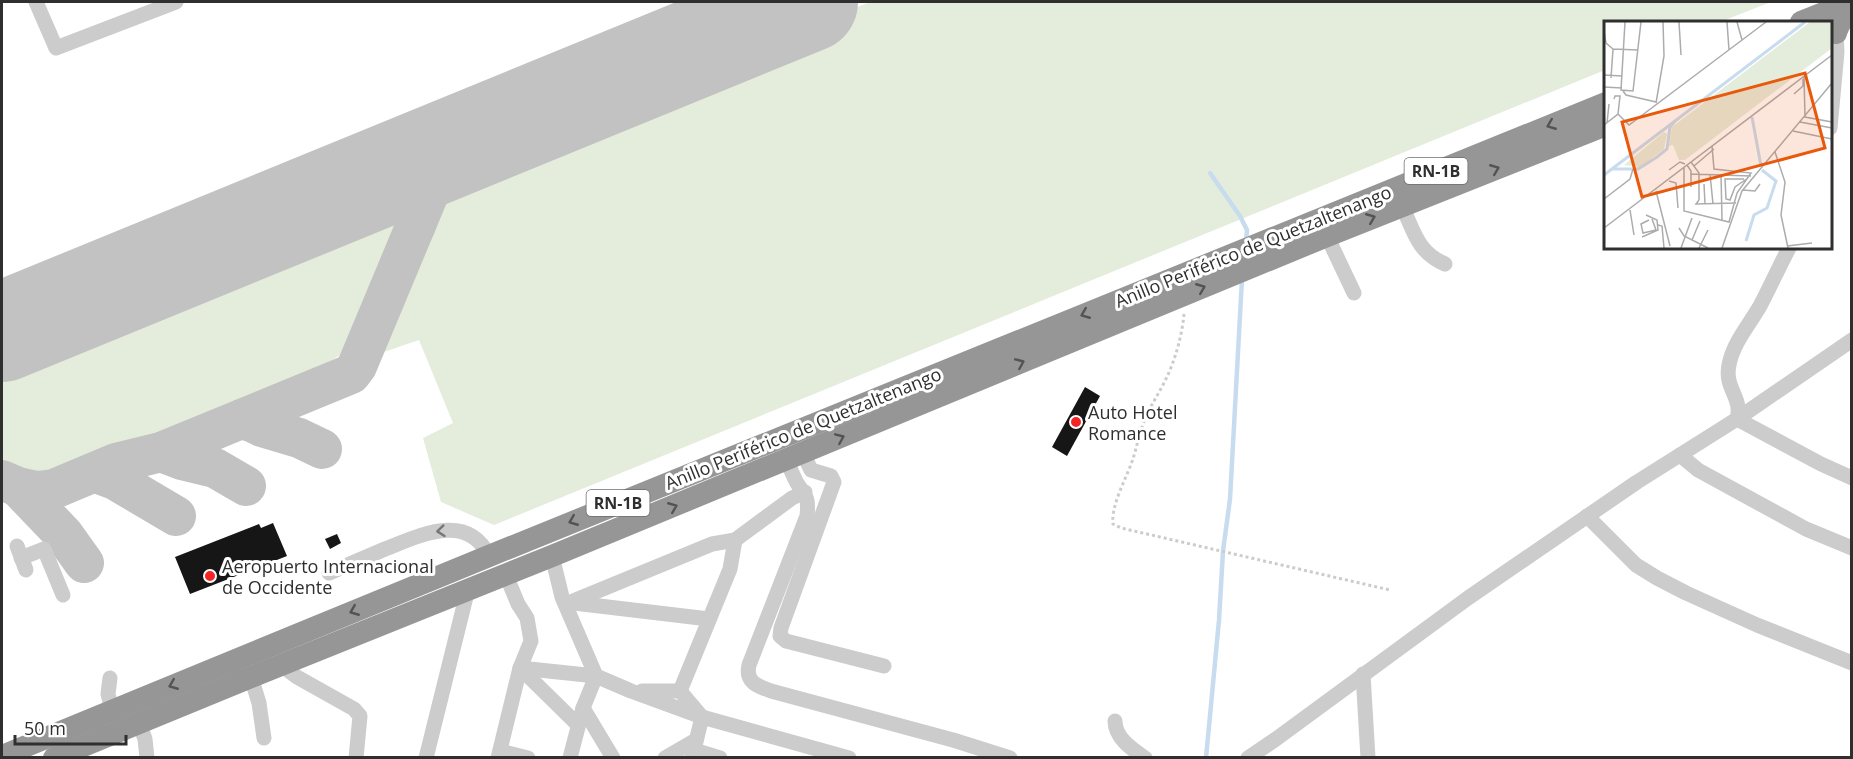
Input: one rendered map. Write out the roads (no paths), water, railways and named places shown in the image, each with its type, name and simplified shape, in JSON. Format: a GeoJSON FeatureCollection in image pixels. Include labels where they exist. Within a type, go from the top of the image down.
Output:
{"type":"FeatureCollection","features":[{"type":"Feature","properties":{"kind":"highway"},"geometry":{"type":"LineString","coordinates":[[1804,21],[1851,2]]}},
{"type":"Feature","properties":{"kind":"highway"},"geometry":{"type":"LineString","coordinates":[[1839,32],[1840,24],[1845,17],[1851,14]]}},
{"type":"Feature","properties":{"kind":"highway","name":"Anillo Periférico de Quetzaltenango"},"geometry":{"type":"LineString","coordinates":[[2,756],[1604,103]]}},
{"type":"Feature","properties":{"kind":"highway","name":"Anillo Periférico de Quetzaltenango"},"geometry":{"type":"LineString","coordinates":[[54,758],[506,575],[1258,264],[1604,125]]}},
{"type":"Feature","properties":{"kind":"street"},"geometry":{"type":"LineString","coordinates":[[36,2],[56,48],[176,2]]}},
{"type":"Feature","properties":{"kind":"street"},"geometry":{"type":"LineString","coordinates":[[1832,116],[1839,32]]}},
{"type":"Feature","properties":{"kind":"street"},"geometry":{"type":"LineString","coordinates":[[1402,206],[1422,249],[1433,259],[1445,264]]}},
{"type":"Feature","properties":{"kind":"street"},"geometry":{"type":"LineString","coordinates":[[1327,236],[1354,293]]}},
{"type":"Feature","properties":{"kind":"street"},"geometry":{"type":"LineString","coordinates":[[1737,419],[1739,406],[1728,381],[1729,363],[1788,249]]}},
{"type":"Feature","properties":{"kind":"street"},"geometry":{"type":"LineString","coordinates":[[1248,758],[1468,598],[1587,516],[1737,419],[1851,340]]}},
{"type":"Feature","properties":{"kind":"street"},"geometry":{"type":"LineString","coordinates":[[1737,419],[1851,478]]}},
{"type":"Feature","properties":{"kind":"street"},"geometry":{"type":"LineString","coordinates":[[1680,455],[1698,470],[1797,523],[1851,548]]}},
{"type":"Feature","properties":{"kind":"street"},"geometry":{"type":"LineString","coordinates":[[795,456],[798,484],[805,492],[808,507],[805,525],[749,665],[748,677],[752,683],[771,691],[953,740],[1010,758]]}},
{"type":"Feature","properties":{"kind":"street"},"geometry":{"type":"LineString","coordinates":[[795,456],[811,470],[831,476],[834,482],[780,636],[786,641],[884,666]]}},
{"type":"Feature","properties":{"kind":"street"},"geometry":{"type":"LineString","coordinates":[[569,603],[712,544],[735,540],[792,498],[805,492]]}},
{"type":"Feature","properties":{"kind":"street"},"geometry":{"type":"LineString","coordinates":[[1587,516],[1636,565],[1657,578],[1757,625],[1851,663]]}},
{"type":"Feature","properties":{"kind":"street"},"geometry":{"type":"LineString","coordinates":[[329,573],[422,535],[442,530],[463,532],[476,538],[489,556]]}},
{"type":"Feature","properties":{"kind":"street"},"geometry":{"type":"LineString","coordinates":[[681,692],[730,569],[735,540]]}},
{"type":"Feature","properties":{"kind":"street"},"geometry":{"type":"LineString","coordinates":[[21,558],[44,549],[63,595]]}},
{"type":"Feature","properties":{"kind":"street"},"geometry":{"type":"LineString","coordinates":[[552,556],[562,597],[569,603],[596,676],[583,708],[570,758]]}},
{"type":"Feature","properties":{"kind":"street"},"geometry":{"type":"LineString","coordinates":[[506,575],[518,604],[527,618],[531,641],[520,668],[499,754],[528,758]]}},
{"type":"Feature","properties":{"kind":"street"},"geometry":{"type":"LineString","coordinates":[[426,758],[468,589]]}},
{"type":"Feature","properties":{"kind":"street"},"geometry":{"type":"LineString","coordinates":[[569,603],[709,619]]}},
{"type":"Feature","properties":{"kind":"street"},"geometry":{"type":"LineString","coordinates":[[281,665],[297,677],[354,709],[360,716],[356,758]]}},
{"type":"Feature","properties":{"kind":"street"},"geometry":{"type":"LineString","coordinates":[[520,668],[596,676],[702,717],[803,751],[849,758]]}},
{"type":"Feature","properties":{"kind":"street"},"geometry":{"type":"LineString","coordinates":[[520,668],[578,724]]}},
{"type":"Feature","properties":{"kind":"street"},"geometry":{"type":"LineString","coordinates":[[1363,674],[1368,758]]}},
{"type":"Feature","properties":{"kind":"street"},"geometry":{"type":"LineString","coordinates":[[251,677],[259,703],[264,738]]}},
{"type":"Feature","properties":{"kind":"street"},"geometry":{"type":"LineString","coordinates":[[110,678],[108,694],[112,710]]}},
{"type":"Feature","properties":{"kind":"street"},"geometry":{"type":"LineString","coordinates":[[631,691],[681,692],[702,717]]}},
{"type":"Feature","properties":{"kind":"street"},"geometry":{"type":"LineString","coordinates":[[583,708],[613,758]]}},
{"type":"Feature","properties":{"kind":"street"},"geometry":{"type":"LineString","coordinates":[[694,749],[702,717]]}},
{"type":"Feature","properties":{"kind":"street"},"geometry":{"type":"LineString","coordinates":[[1115,721],[1122,739],[1145,758]]}},
{"type":"Feature","properties":{"kind":"street"},"geometry":{"type":"LineString","coordinates":[[139,723],[145,739],[147,758]]}},
{"type":"Feature","properties":{"kind":"street"},"geometry":{"type":"LineString","coordinates":[[665,758],[694,749],[720,758]]}},
{"type":"Feature","properties":{"kind":"waterway"},"geometry":{"type":"LineString","coordinates":[[1210,173],[1240,216],[1247,230],[1246,241]]}},
{"type":"Feature","properties":{"kind":"waterway"},"geometry":{"type":"LineString","coordinates":[[1206,758],[1223,551],[1230,499],[1242,279]]}},
{"type":"Feature","properties":{"kind":"place","name":"Auto Hotel Romance"},"geometry":{"type":"Point","coordinates":[1076,422]}},
{"type":"Feature","properties":{"kind":"place","name":"Aeropuerto Internacional de Occidente"},"geometry":{"type":"Point","coordinates":[210,576]}}]}
